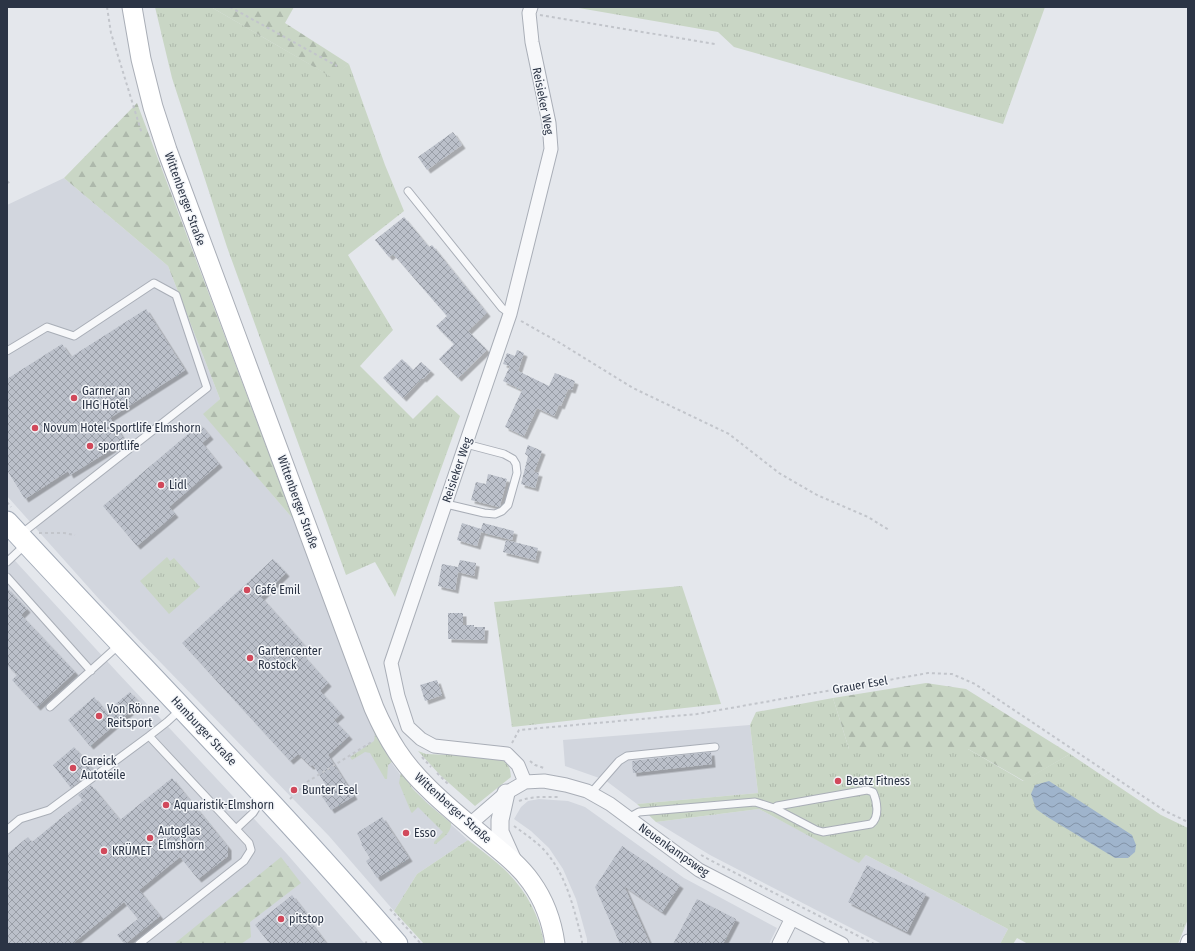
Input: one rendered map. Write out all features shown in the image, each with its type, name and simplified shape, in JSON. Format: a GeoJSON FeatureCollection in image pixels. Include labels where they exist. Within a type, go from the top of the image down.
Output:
{"type":"FeatureCollection","features":[{"type":"Feature","properties":{"kind":"main road","name":"Wittenberger Straße"},"geometry":{"type":"LineString","coordinates":[[132,7],[141,59],[153,107],[167,150],[383,729],[394,748],[409,768],[428,788],[469,825],[513,861],[531,882],[545,905],[553,930],[555,944]]}},
{"type":"Feature","properties":{"kind":"main road","name":"Hamburger Straße"},"geometry":{"type":"LineString","coordinates":[[22,533],[120,644],[264,796],[397,944]]}},
{"type":"Feature","properties":{"kind":"street","name":"Reisieker Weg"},"geometry":{"type":"LineString","coordinates":[[507,754],[434,746],[421,739],[408,727],[398,696],[392,664],[510,314],[551,149],[549,123],[532,42],[530,10]]}},
{"type":"Feature","properties":{"kind":"street"},"geometry":{"type":"LineString","coordinates":[[507,754],[518,765],[525,782],[512,797],[500,820],[500,832],[513,861]]}},
{"type":"Feature","properties":{"kind":"street","name":"Neuenkampsweg"},"geometry":{"type":"LineString","coordinates":[[525,782],[544,781],[566,785],[591,793],[610,804],[699,870],[842,944]]}},
{"type":"Feature","properties":{"kind":"street"},"geometry":{"type":"LineString","coordinates":[[469,825],[512,797]]}},
{"type":"Feature","properties":{"kind":"street"},"geometry":{"type":"LineString","coordinates":[[779,944],[792,918]]}},
{"type":"Feature","properties":{"kind":"lane"},"geometry":{"type":"LineString","coordinates":[[408,191],[502,308],[510,314]]}},
{"type":"Feature","properties":{"kind":"lane"},"geometry":{"type":"LineString","coordinates":[[7,351],[47,327],[74,336],[154,283],[176,295],[207,388],[22,533],[7,562]]}},
{"type":"Feature","properties":{"kind":"lane"},"geometry":{"type":"LineString","coordinates":[[446,504],[484,513],[495,514],[502,511],[508,505],[517,472],[516,464],[512,459],[504,454],[466,444]]}},
{"type":"Feature","properties":{"kind":"lane"},"geometry":{"type":"LineString","coordinates":[[7,577],[91,671]]}},
{"type":"Feature","properties":{"kind":"lane"},"geometry":{"type":"LineString","coordinates":[[50,707],[120,644]]}},
{"type":"Feature","properties":{"kind":"lane"},"geometry":{"type":"LineString","coordinates":[[7,830],[20,819],[49,810],[149,736],[167,722],[181,708]]}},
{"type":"Feature","properties":{"kind":"lane"},"geometry":{"type":"LineString","coordinates":[[139,944],[244,861],[251,850],[249,843],[149,736]]}},
{"type":"Feature","properties":{"kind":"lane"},"geometry":{"type":"LineString","coordinates":[[591,793],[619,761],[627,756],[715,747]]}},
{"type":"Feature","properties":{"kind":"lane"},"geometry":{"type":"LineString","coordinates":[[628,818],[639,812],[755,802],[774,808],[816,830],[823,832],[871,824],[877,816],[875,797],[873,792],[867,790],[777,806],[774,808]]}},
{"type":"Feature","properties":{"kind":"lane"},"geometry":{"type":"LineString","coordinates":[[236,829],[253,813],[264,796]]}},
{"type":"Feature","properties":{"kind":"path"},"geometry":{"type":"LineString","coordinates":[[107,7],[110,33],[142,134]]}},
{"type":"Feature","properties":{"kind":"path"},"geometry":{"type":"LineString","coordinates":[[230,7],[337,66]]}},
{"type":"Feature","properties":{"kind":"path"},"geometry":{"type":"LineString","coordinates":[[530,10],[715,44]]}},
{"type":"Feature","properties":{"kind":"path"},"geometry":{"type":"LineString","coordinates":[[7,180],[10,184]]}},
{"type":"Feature","properties":{"kind":"path"},"geometry":{"type":"LineString","coordinates":[[510,314],[632,388],[729,434],[779,473],[817,495],[868,517],[889,530]]}},
{"type":"Feature","properties":{"kind":"path"},"geometry":{"type":"LineString","coordinates":[[22,533],[64,533],[75,535]]}},
{"type":"Feature","properties":{"kind":"path","name":"Grauer Esel"},"geometry":{"type":"LineString","coordinates":[[507,754],[519,730],[697,714],[928,673],[952,674],[976,684],[1165,811],[1188,822]]}},
{"type":"Feature","properties":{"kind":"path"},"geometry":{"type":"LineString","coordinates":[[290,799],[307,782],[370,743],[374,735]]}},
{"type":"Feature","properties":{"kind":"path"},"geometry":{"type":"LineString","coordinates":[[419,753],[432,769],[452,788]]}},
{"type":"Feature","properties":{"kind":"path"},"geometry":{"type":"LineString","coordinates":[[527,758],[535,765],[549,769]]}},
{"type":"Feature","properties":{"kind":"path"},"geometry":{"type":"LineString","coordinates":[[512,797],[560,797]]}},
{"type":"Feature","properties":{"kind":"path"},"geometry":{"type":"LineString","coordinates":[[500,820],[510,823],[528,836],[545,852],[559,872],[572,900],[582,944]]}},
{"type":"Feature","properties":{"kind":"path"},"geometry":{"type":"LineString","coordinates":[[697,852],[874,944]]}},
{"type":"Feature","properties":{"kind":"shaded area"},"geometry":{"type":"Polygon","coordinates":[[[64,178],[168,266],[220,399],[204,414],[294,520],[380,747],[407,784],[468,840],[417,874],[394,911],[329,836],[99,599],[7,496],[7,205],[64,178]]]}},
{"type":"Feature","properties":{"kind":"shaded area"},"geometry":{"type":"Polygon","coordinates":[[[7,552],[287,854],[365,944],[7,944],[7,552]]]}},
{"type":"Feature","properties":{"kind":"shaded area"},"geometry":{"type":"Polygon","coordinates":[[[750,725],[758,793],[637,804],[605,780],[565,766],[563,740],[750,725]]]}},
{"type":"Feature","properties":{"kind":"shaded area"},"geometry":{"type":"Polygon","coordinates":[[[539,799],[568,801],[585,807],[684,878],[777,928],[769,944],[587,944],[576,899],[563,869],[549,848],[531,831],[514,819],[521,807],[528,801],[539,799]]]}},
{"type":"Feature","properties":{"kind":"shaded area"},"geometry":{"type":"Polygon","coordinates":[[[759,809],[859,862],[866,855],[1008,929],[1000,944],[882,944],[710,855],[656,822],[759,809]]]}},
{"type":"Feature","properties":{"kind":"green space"},"geometry":{"type":"Polygon","coordinates":[[[155,7],[211,7],[332,77],[349,64],[385,165],[404,211],[348,255],[393,330],[360,366],[413,419],[437,395],[460,416],[395,597],[375,562],[346,575],[227,247],[172,78],[155,7]]]}},
{"type":"Feature","properties":{"kind":"green space"},"geometry":{"type":"Polygon","coordinates":[[[211,7],[294,7],[285,23],[349,64],[333,78],[211,7]]]}},
{"type":"Feature","properties":{"kind":"green space"},"geometry":{"type":"Polygon","coordinates":[[[573,7],[1045,7],[1003,124],[734,47],[718,32],[573,7]]]}},
{"type":"Feature","properties":{"kind":"green space"},"geometry":{"type":"Polygon","coordinates":[[[137,103],[294,520],[203,414],[220,399],[168,266],[64,178],[137,103]]]}},
{"type":"Feature","properties":{"kind":"green space"},"geometry":{"type":"Polygon","coordinates":[[[167,557],[170,561],[174,558],[200,587],[169,614],[140,581],[167,557]]]}},
{"type":"Feature","properties":{"kind":"green space"},"geometry":{"type":"Polygon","coordinates":[[[682,586],[721,704],[512,727],[494,602],[682,586]]]}},
{"type":"Feature","properties":{"kind":"green space"},"geometry":{"type":"Polygon","coordinates":[[[352,672],[393,761],[388,765],[387,779],[385,779],[370,753],[365,752],[352,760],[350,757],[374,741],[375,735],[352,672]]]}},
{"type":"Feature","properties":{"kind":"green space"},"geometry":{"type":"Polygon","coordinates":[[[926,683],[966,689],[1070,754],[1024,781],[968,749],[849,749],[833,698],[926,683]]]}},
{"type":"Feature","properties":{"kind":"green space"},"geometry":{"type":"Polygon","coordinates":[[[833,698],[849,749],[968,749],[1023,781],[1070,754],[1161,815],[1188,828],[1188,919],[1178,944],[1028,944],[1017,938],[1013,944],[1000,944],[1008,929],[866,855],[859,863],[759,809],[656,822],[637,804],[758,793],[750,725],[756,712],[833,698]]]}},
{"type":"Feature","properties":{"kind":"green space"},"geometry":{"type":"Polygon","coordinates":[[[418,751],[426,754],[498,757],[508,765],[511,777],[475,806],[441,776],[418,751]]]}},
{"type":"Feature","properties":{"kind":"green space"},"geometry":{"type":"Polygon","coordinates":[[[401,772],[413,789],[451,823],[450,829],[444,838],[436,844],[434,844],[434,842],[443,832],[418,807],[412,813],[411,812],[399,783],[401,772]]]}},
{"type":"Feature","properties":{"kind":"green space"},"geometry":{"type":"Polygon","coordinates":[[[468,840],[504,869],[519,885],[535,913],[544,944],[424,944],[394,911],[417,874],[468,840]]]}},
{"type":"Feature","properties":{"kind":"green space"},"geometry":{"type":"Polygon","coordinates":[[[281,857],[301,883],[250,922],[251,937],[241,944],[174,944],[281,857]]]}},
{"type":"Feature","properties":{"kind":"water"},"geometry":{"type":"Polygon","coordinates":[[[1049,781],[1132,835],[1136,845],[1135,852],[1128,858],[1115,858],[1036,809],[1031,794],[1035,785],[1049,781]]]}},
{"type":"Feature","properties":{"kind":"building"},"geometry":{"type":"Polygon","coordinates":[[[453,132],[462,145],[427,170],[418,157],[453,132]]]}},
{"type":"Feature","properties":{"kind":"building"},"geometry":{"type":"Polygon","coordinates":[[[404,217],[429,247],[432,245],[487,313],[468,331],[487,350],[458,378],[439,359],[454,344],[436,326],[447,316],[393,254],[389,257],[375,240],[404,217]]]}},
{"type":"Feature","properties":{"kind":"building","name":"Garner an IHG Hotel"},"geometry":{"type":"Polygon","coordinates":[[[146,309],[185,370],[110,418],[125,441],[70,475],[68,471],[25,499],[7,470],[7,379],[62,344],[71,357],[146,309]]]}},
{"type":"Feature","properties":{"kind":"building"},"geometry":{"type":"Polygon","coordinates":[[[517,350],[524,353],[518,371],[549,386],[555,373],[575,381],[572,390],[568,389],[561,406],[559,405],[554,416],[537,408],[524,436],[505,427],[522,390],[503,381],[510,366],[503,364],[507,353],[515,356],[517,350]]]}},
{"type":"Feature","properties":{"kind":"building"},"geometry":{"type":"Polygon","coordinates":[[[402,359],[413,370],[421,362],[431,371],[423,379],[422,378],[403,398],[383,378],[402,359]]]}},
{"type":"Feature","properties":{"kind":"building","name":"Lidl"},"geometry":{"type":"Polygon","coordinates":[[[200,424],[210,436],[202,443],[219,464],[169,507],[175,514],[137,546],[103,506],[200,424]]]}},
{"type":"Feature","properties":{"kind":"building"},"geometry":{"type":"Polygon","coordinates":[[[528,445],[542,451],[534,472],[539,473],[535,488],[521,484],[528,456],[525,454],[528,445]]]}},
{"type":"Feature","properties":{"kind":"building"},"geometry":{"type":"Polygon","coordinates":[[[488,474],[507,479],[499,507],[471,500],[476,482],[486,484],[488,474]]]}},
{"type":"Feature","properties":{"kind":"building"},"geometry":{"type":"Polygon","coordinates":[[[462,523],[481,529],[483,523],[514,531],[512,540],[481,532],[477,546],[457,540],[462,523]]]}},
{"type":"Feature","properties":{"kind":"building"},"geometry":{"type":"Polygon","coordinates":[[[506,540],[538,548],[535,560],[503,552],[506,540]]]}},
{"type":"Feature","properties":{"kind":"building","name":"Gartencenter Rostock"},"geometry":{"type":"Polygon","coordinates":[[[273,559],[286,573],[261,597],[308,649],[302,654],[328,683],[320,691],[341,714],[334,720],[349,736],[328,755],[354,796],[331,810],[321,795],[329,790],[313,765],[310,766],[298,754],[290,761],[182,643],[273,559]]]}},
{"type":"Feature","properties":{"kind":"building"},"geometry":{"type":"Polygon","coordinates":[[[460,560],[476,563],[474,576],[458,572],[455,590],[438,586],[442,564],[458,567],[460,560]]]}},
{"type":"Feature","properties":{"kind":"building"},"geometry":{"type":"Polygon","coordinates":[[[7,588],[27,609],[21,615],[75,672],[37,707],[12,680],[17,675],[7,665],[7,588]]]}},
{"type":"Feature","properties":{"kind":"building"},"geometry":{"type":"Polygon","coordinates":[[[448,613],[463,613],[463,625],[485,627],[484,640],[448,639],[448,613]]]}},
{"type":"Feature","properties":{"kind":"building"},"geometry":{"type":"Polygon","coordinates":[[[437,680],[442,695],[425,701],[420,685],[437,680]]]}},
{"type":"Feature","properties":{"kind":"building","name":"Von Rönne Reitsport"},"geometry":{"type":"Polygon","coordinates":[[[130,692],[140,703],[90,746],[68,720],[94,697],[106,712],[130,692]]]}},
{"type":"Feature","properties":{"kind":"building","name":"Careick Autoteile"},"geometry":{"type":"Polygon","coordinates":[[[74,747],[94,770],[71,788],[53,765],[74,747]]]}},
{"type":"Feature","properties":{"kind":"building"},"geometry":{"type":"Polygon","coordinates":[[[711,752],[712,764],[633,773],[632,761],[711,752]]]}},
{"type":"Feature","properties":{"kind":"building"},"geometry":{"type":"Polygon","coordinates":[[[172,778],[228,847],[228,856],[198,879],[180,857],[139,890],[160,916],[125,944],[117,935],[138,919],[124,902],[72,944],[7,944],[7,854],[28,837],[32,842],[83,800],[78,795],[91,785],[120,820],[172,778]]]}},
{"type":"Feature","properties":{"kind":"building"},"geometry":{"type":"Polygon","coordinates":[[[382,817],[409,858],[377,878],[366,861],[370,858],[361,844],[362,843],[357,833],[382,817]]]}},
{"type":"Feature","properties":{"kind":"building"},"geometry":{"type":"Polygon","coordinates":[[[622,846],[680,885],[662,912],[624,886],[650,944],[620,944],[595,887],[622,846]]]}},
{"type":"Feature","properties":{"kind":"building"},"geometry":{"type":"Polygon","coordinates":[[[867,865],[926,894],[907,932],[848,902],[867,865]]]}},
{"type":"Feature","properties":{"kind":"building"},"geometry":{"type":"Polygon","coordinates":[[[292,895],[327,944],[270,944],[255,925],[292,895]]]}},
{"type":"Feature","properties":{"kind":"building"},"geometry":{"type":"Polygon","coordinates":[[[697,899],[736,919],[723,944],[673,944],[697,899]]]}},
{"type":"Feature","properties":{"kind":"place","name":"Garner an IHG Hotel"},"geometry":{"type":"Point","coordinates":[74,398]}},
{"type":"Feature","properties":{"kind":"place","name":"Novum Hotel Sportlife Elmshorn"},"geometry":{"type":"Point","coordinates":[35,428]}},
{"type":"Feature","properties":{"kind":"place","name":"sportlife"},"geometry":{"type":"Point","coordinates":[90,446]}},
{"type":"Feature","properties":{"kind":"place","name":"Lidl"},"geometry":{"type":"Point","coordinates":[161,485]}},
{"type":"Feature","properties":{"kind":"place","name":"Café Emil"},"geometry":{"type":"Point","coordinates":[247,590]}},
{"type":"Feature","properties":{"kind":"place","name":"Gartencenter Rostock"},"geometry":{"type":"Point","coordinates":[250,658]}},
{"type":"Feature","properties":{"kind":"place","name":"Von Rönne Reitsport"},"geometry":{"type":"Point","coordinates":[99,716]}},
{"type":"Feature","properties":{"kind":"place","name":"Careick Autoteile"},"geometry":{"type":"Point","coordinates":[73,768]}},
{"type":"Feature","properties":{"kind":"place","name":"Beatz Fitness"},"geometry":{"type":"Point","coordinates":[838,781]}},
{"type":"Feature","properties":{"kind":"place","name":"Bunter Esel"},"geometry":{"type":"Point","coordinates":[294,790]}},
{"type":"Feature","properties":{"kind":"place","name":"Aquaristik-Elmshorn"},"geometry":{"type":"Point","coordinates":[166,805]}},
{"type":"Feature","properties":{"kind":"place","name":"Esso"},"geometry":{"type":"Point","coordinates":[406,833]}},
{"type":"Feature","properties":{"kind":"place","name":"Autoglas Elmshorn"},"geometry":{"type":"Point","coordinates":[150,838]}},
{"type":"Feature","properties":{"kind":"place","name":"KRÜMET"},"geometry":{"type":"Point","coordinates":[104,851]}},
{"type":"Feature","properties":{"kind":"place","name":"pitstop"},"geometry":{"type":"Point","coordinates":[281,919]}}]}
